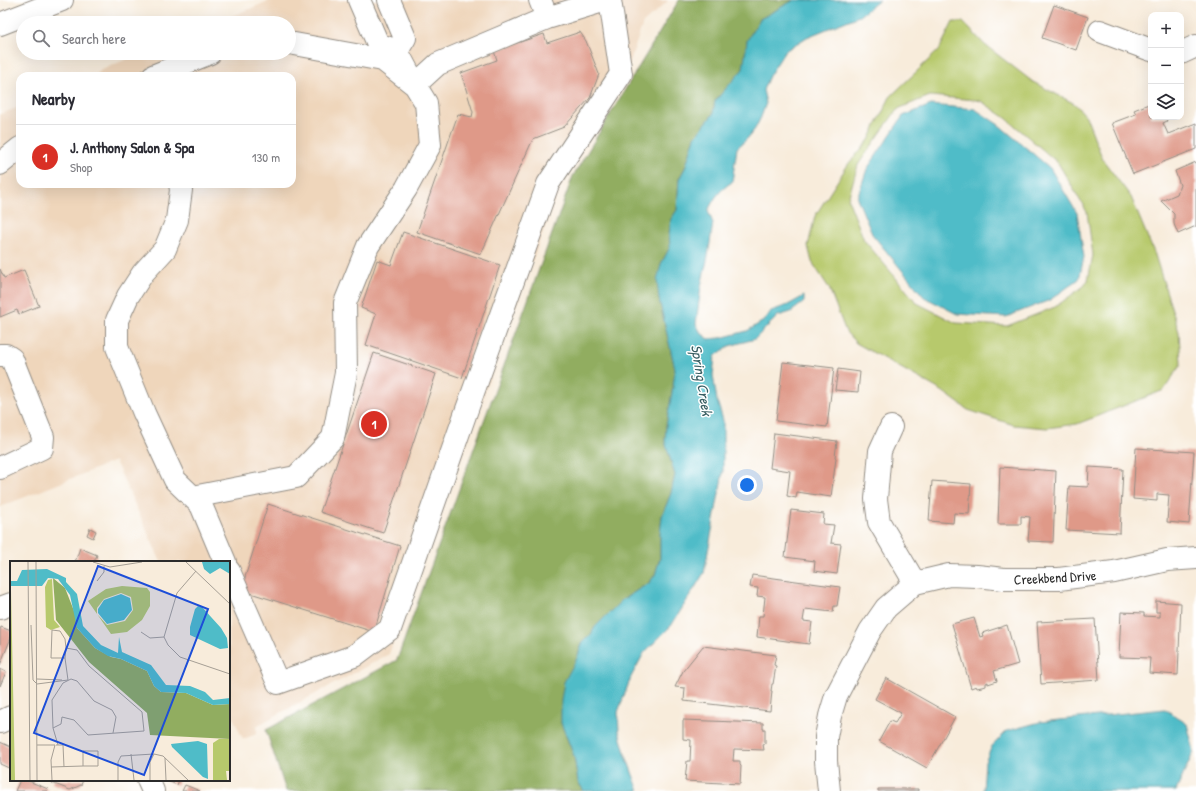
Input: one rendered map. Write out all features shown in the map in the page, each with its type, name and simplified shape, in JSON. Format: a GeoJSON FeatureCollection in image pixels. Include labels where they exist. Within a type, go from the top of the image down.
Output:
{"type":"FeatureCollection","features":[{"type":"Feature","properties":{"kind":"street"},"geometry":{"type":"LineString","coordinates":[[21,16],[62,0]]}},
{"type":"Feature","properties":{"kind":"street"},"geometry":{"type":"LineString","coordinates":[[193,497],[296,477],[332,438],[346,373],[345,303],[368,246],[406,189],[430,145],[426,103],[397,51],[378,44],[359,0]]}},
{"type":"Feature","properties":{"kind":"street"},"geometry":{"type":"LineString","coordinates":[[389,0],[404,38],[397,51]]}},
{"type":"Feature","properties":{"kind":"street"},"geometry":{"type":"LineString","coordinates":[[415,85],[438,64],[543,9],[606,0]]}},
{"type":"Feature","properties":{"kind":"street"},"geometry":{"type":"LineString","coordinates":[[230,572],[278,683],[354,656],[390,629],[548,184],[621,74],[610,0]]}},
{"type":"Feature","properties":{"kind":"street"},"geometry":{"type":"LineString","coordinates":[[0,24],[16,18]]}},
{"type":"Feature","properties":{"kind":"street"},"geometry":{"type":"LineString","coordinates":[[1100,31],[1148,49]]}},
{"type":"Feature","properties":{"kind":"street"},"geometry":{"type":"LineString","coordinates":[[296,44],[383,60],[415,85]]}},
{"type":"Feature","properties":{"kind":"street"},"geometry":{"type":"LineString","coordinates":[[1184,52],[1196,46]]}},
{"type":"Feature","properties":{"kind":"street"},"geometry":{"type":"LineString","coordinates":[[163,72],[193,60]]}},
{"type":"Feature","properties":{"kind":"street"},"geometry":{"type":"LineString","coordinates":[[0,164],[16,151]]}},
{"type":"Feature","properties":{"kind":"street"},"geometry":{"type":"LineString","coordinates":[[181,188],[177,220],[165,249],[143,273],[128,296],[117,320],[117,347],[144,413],[175,480],[201,505],[225,561]]}},
{"type":"Feature","properties":{"kind":"street"},"geometry":{"type":"LineString","coordinates":[[0,355],[6,355],[12,359],[44,438],[42,448],[0,468]]}},
{"type":"Feature","properties":{"kind":"street"},"geometry":{"type":"LineString","coordinates":[[891,427],[880,450],[876,499],[879,522],[915,583]]}},
{"type":"Feature","properties":{"kind":"street","name":"Creekbend Drive"},"geometry":{"type":"LineString","coordinates":[[829,791],[826,761],[826,737],[836,696],[870,631],[886,608],[915,583],[949,575],[1004,579],[1059,579],[1114,572],[1167,560],[1196,558]]}},
{"type":"Feature","properties":{"kind":"street"},"geometry":{"type":"LineString","coordinates":[[0,608],[10,604]]}},
{"type":"Feature","properties":{"kind":"street"},"geometry":{"type":"LineString","coordinates":[[0,722],[10,717]]}},
{"type":"Feature","properties":{"kind":"street"},"geometry":{"type":"LineString","coordinates":[[148,781],[153,791]]}},
{"type":"Feature","properties":{"kind":"shaded area"},"geometry":{"type":"Polygon","coordinates":[[[271,0],[668,0],[643,23],[628,67],[564,174],[389,654],[262,723],[257,727],[257,734],[243,739],[230,711],[230,561],[161,561],[115,461],[0,507],[0,114],[16,108],[16,188],[296,188],[296,72],[99,72],[125,60],[296,60],[296,16],[232,16],[271,0]]]}},
{"type":"Feature","properties":{"kind":"green space"},"geometry":{"type":"Polygon","coordinates":[[[679,0],[794,0],[760,19],[747,41],[743,69],[715,101],[713,114],[695,137],[685,168],[679,179],[677,210],[671,219],[669,234],[670,247],[661,264],[659,299],[675,369],[665,441],[675,475],[671,493],[662,516],[660,558],[655,575],[649,583],[622,600],[595,627],[590,636],[583,641],[577,658],[561,723],[574,756],[578,782],[584,791],[286,791],[266,730],[397,660],[573,176],[679,0]]]}},
{"type":"Feature","properties":{"kind":"green space"},"geometry":{"type":"Polygon","coordinates":[[[953,22],[963,22],[985,45],[1033,82],[1075,104],[1086,116],[1103,160],[1131,197],[1155,255],[1179,332],[1181,364],[1164,390],[1077,424],[1047,428],[1014,425],[968,410],[942,391],[856,343],[846,332],[829,288],[812,262],[808,246],[815,216],[849,163],[869,140],[890,97],[939,50],[953,22]],[[930,96],[896,111],[858,165],[848,199],[864,240],[917,303],[956,323],[1007,326],[1055,307],[1084,286],[1088,280],[1093,255],[1087,212],[1058,163],[1006,118],[981,101],[930,96]]]}},
{"type":"Feature","properties":{"kind":"water","name":"Spring Creek"},"geometry":{"type":"Polygon","coordinates":[[[794,0],[880,0],[859,16],[807,37],[785,51],[769,76],[763,90],[766,103],[761,117],[755,129],[737,148],[732,182],[718,195],[708,211],[713,223],[708,256],[701,286],[696,324],[701,333],[709,339],[720,338],[747,331],[765,320],[771,311],[788,305],[804,296],[804,302],[791,312],[778,316],[755,339],[729,346],[715,356],[713,375],[717,401],[723,420],[723,472],[704,573],[671,626],[644,653],[631,677],[618,712],[619,732],[639,791],[584,791],[578,782],[574,756],[561,723],[561,700],[564,682],[577,658],[583,641],[590,636],[595,627],[622,600],[649,583],[655,575],[660,558],[662,516],[671,493],[675,475],[665,441],[675,369],[659,299],[657,281],[661,264],[670,247],[669,234],[671,219],[677,210],[679,179],[685,168],[695,137],[713,114],[715,101],[743,69],[747,41],[760,19],[794,0]]]}},
{"type":"Feature","properties":{"kind":"water"},"geometry":{"type":"Polygon","coordinates":[[[931,105],[975,109],[999,125],[1050,168],[1077,213],[1084,257],[1079,279],[1050,300],[1006,317],[957,314],[924,297],[872,234],[857,198],[867,169],[903,116],[931,105]]]}},
{"type":"Feature","properties":{"kind":"water"},"geometry":{"type":"Polygon","coordinates":[[[1165,709],[1187,724],[1194,751],[1176,791],[983,791],[985,762],[992,746],[1007,731],[1040,722],[1165,709]]]}},
{"type":"Feature","properties":{"kind":"building"},"geometry":{"type":"Polygon","coordinates":[[[1054,5],[1088,17],[1076,50],[1042,38],[1054,5]]]}},
{"type":"Feature","properties":{"kind":"building"},"geometry":{"type":"Polygon","coordinates":[[[580,32],[586,41],[599,74],[590,98],[564,127],[533,139],[481,254],[417,232],[458,114],[472,117],[473,112],[461,73],[497,60],[494,51],[544,34],[547,43],[580,32]]]}},
{"type":"Feature","properties":{"kind":"building"},"geometry":{"type":"Polygon","coordinates":[[[1148,104],[1148,120],[1166,120],[1163,123],[1168,134],[1196,123],[1196,149],[1133,174],[1112,123],[1136,114],[1134,110],[1148,104]]]}},
{"type":"Feature","properties":{"kind":"building"},"geometry":{"type":"Polygon","coordinates":[[[1196,162],[1196,226],[1178,234],[1174,224],[1174,214],[1161,201],[1177,194],[1180,185],[1175,171],[1196,162]]]}},
{"type":"Feature","properties":{"kind":"building"},"geometry":{"type":"Polygon","coordinates":[[[403,232],[500,265],[462,378],[366,345],[376,314],[361,308],[377,260],[391,265],[403,232]]]}},
{"type":"Feature","properties":{"kind":"building"},"geometry":{"type":"Polygon","coordinates":[[[0,269],[4,278],[24,270],[39,306],[19,314],[17,310],[0,317],[0,269]]]}},
{"type":"Feature","properties":{"kind":"building"},"geometry":{"type":"Polygon","coordinates":[[[374,353],[436,374],[383,533],[320,512],[374,353]]]}},
{"type":"Feature","properties":{"kind":"building"},"geometry":{"type":"Polygon","coordinates":[[[783,362],[834,368],[827,427],[776,421],[783,362]]]}},
{"type":"Feature","properties":{"kind":"building"},"geometry":{"type":"Polygon","coordinates":[[[838,369],[860,372],[858,392],[835,390],[838,369]]]}},
{"type":"Feature","properties":{"kind":"building"},"geometry":{"type":"Polygon","coordinates":[[[774,433],[837,441],[831,497],[797,492],[796,498],[787,496],[790,471],[770,468],[774,433]]]}},
{"type":"Feature","properties":{"kind":"building"},"geometry":{"type":"Polygon","coordinates":[[[1136,448],[1194,452],[1189,524],[1167,522],[1169,495],[1157,494],[1157,501],[1133,499],[1136,448]]]}},
{"type":"Feature","properties":{"kind":"building"},"geometry":{"type":"Polygon","coordinates":[[[1000,467],[1056,471],[1053,542],[1028,541],[1030,517],[1021,516],[1021,524],[998,524],[1000,467]]]}},
{"type":"Feature","properties":{"kind":"building"},"geometry":{"type":"Polygon","coordinates":[[[1089,467],[1123,469],[1120,533],[1066,530],[1069,486],[1088,487],[1089,467]]]}},
{"type":"Feature","properties":{"kind":"building"},"geometry":{"type":"Polygon","coordinates":[[[932,481],[971,484],[969,514],[954,513],[953,523],[929,521],[932,481]]]}},
{"type":"Feature","properties":{"kind":"building"},"geometry":{"type":"Polygon","coordinates":[[[268,504],[400,546],[374,632],[241,590],[268,504]]]}},
{"type":"Feature","properties":{"kind":"building"},"geometry":{"type":"Polygon","coordinates":[[[791,510],[824,514],[823,524],[834,525],[831,543],[841,544],[837,574],[814,571],[815,561],[785,557],[791,510]]]}},
{"type":"Feature","properties":{"kind":"building"},"geometry":{"type":"Polygon","coordinates":[[[90,528],[96,531],[93,538],[87,535],[90,528]]]}},
{"type":"Feature","properties":{"kind":"building"},"geometry":{"type":"Polygon","coordinates":[[[80,548],[97,555],[94,561],[75,561],[80,548]]]}},
{"type":"Feature","properties":{"kind":"building"},"geometry":{"type":"Polygon","coordinates":[[[752,575],[840,587],[837,606],[834,606],[833,612],[805,609],[803,621],[812,622],[809,644],[757,637],[759,616],[763,616],[765,597],[757,596],[758,588],[750,587],[752,575]]]}},
{"type":"Feature","properties":{"kind":"building"},"geometry":{"type":"Polygon","coordinates":[[[1156,601],[1181,603],[1178,675],[1149,673],[1150,658],[1119,657],[1121,612],[1144,613],[1144,616],[1160,617],[1160,612],[1156,612],[1156,601]]]}},
{"type":"Feature","properties":{"kind":"building"},"geometry":{"type":"Polygon","coordinates":[[[974,618],[980,637],[983,636],[982,633],[1007,625],[1018,664],[994,671],[997,681],[988,684],[988,682],[986,683],[986,686],[977,688],[976,686],[971,688],[952,624],[974,618]]]}},
{"type":"Feature","properties":{"kind":"building"},"geometry":{"type":"Polygon","coordinates":[[[1095,619],[1099,680],[1041,684],[1037,622],[1095,619]]]}},
{"type":"Feature","properties":{"kind":"building"},"geometry":{"type":"Polygon","coordinates":[[[1,627],[10,631],[10,640],[0,665],[1,627]]]}},
{"type":"Feature","properties":{"kind":"building"},"geometry":{"type":"Polygon","coordinates":[[[703,646],[776,655],[770,711],[684,701],[685,688],[675,687],[683,671],[703,646]]]}},
{"type":"Feature","properties":{"kind":"building"},"geometry":{"type":"Polygon","coordinates":[[[0,669],[6,672],[0,686],[0,669]]]}},
{"type":"Feature","properties":{"kind":"building"},"geometry":{"type":"Polygon","coordinates":[[[886,678],[955,717],[927,768],[879,741],[890,721],[895,723],[901,713],[875,699],[886,678]]]}},
{"type":"Feature","properties":{"kind":"building"},"geometry":{"type":"Polygon","coordinates":[[[683,720],[763,723],[763,729],[765,729],[765,743],[763,744],[764,750],[734,749],[733,761],[740,761],[741,766],[740,784],[685,781],[687,761],[690,761],[691,740],[683,739],[683,720]]]}},
{"type":"Feature","properties":{"kind":"building"},"geometry":{"type":"Polygon","coordinates":[[[0,742],[10,747],[10,769],[0,764],[0,742]]]}},
{"type":"Feature","properties":{"kind":"building"},"geometry":{"type":"Polygon","coordinates":[[[20,781],[28,781],[48,789],[47,791],[15,791],[20,781]]]}},
{"type":"Feature","properties":{"kind":"building"},"geometry":{"type":"Polygon","coordinates":[[[53,781],[83,781],[81,785],[70,790],[52,783],[53,781]]]}},
{"type":"Feature","properties":{"kind":"building"},"geometry":{"type":"Polygon","coordinates":[[[167,781],[179,781],[177,785],[167,781]]]}},
{"type":"Feature","properties":{"kind":"building"},"geometry":{"type":"Polygon","coordinates":[[[185,785],[200,791],[182,791],[185,785]]]}},
{"type":"Feature","properties":{"kind":"building"},"geometry":{"type":"Polygon","coordinates":[[[878,789],[918,789],[918,791],[878,791],[878,789]]]}},
{"type":"Feature","properties":{"kind":"place","name":"J. Anthony Salon & Spa"},"geometry":{"type":"Point","coordinates":[374,424]}}]}
